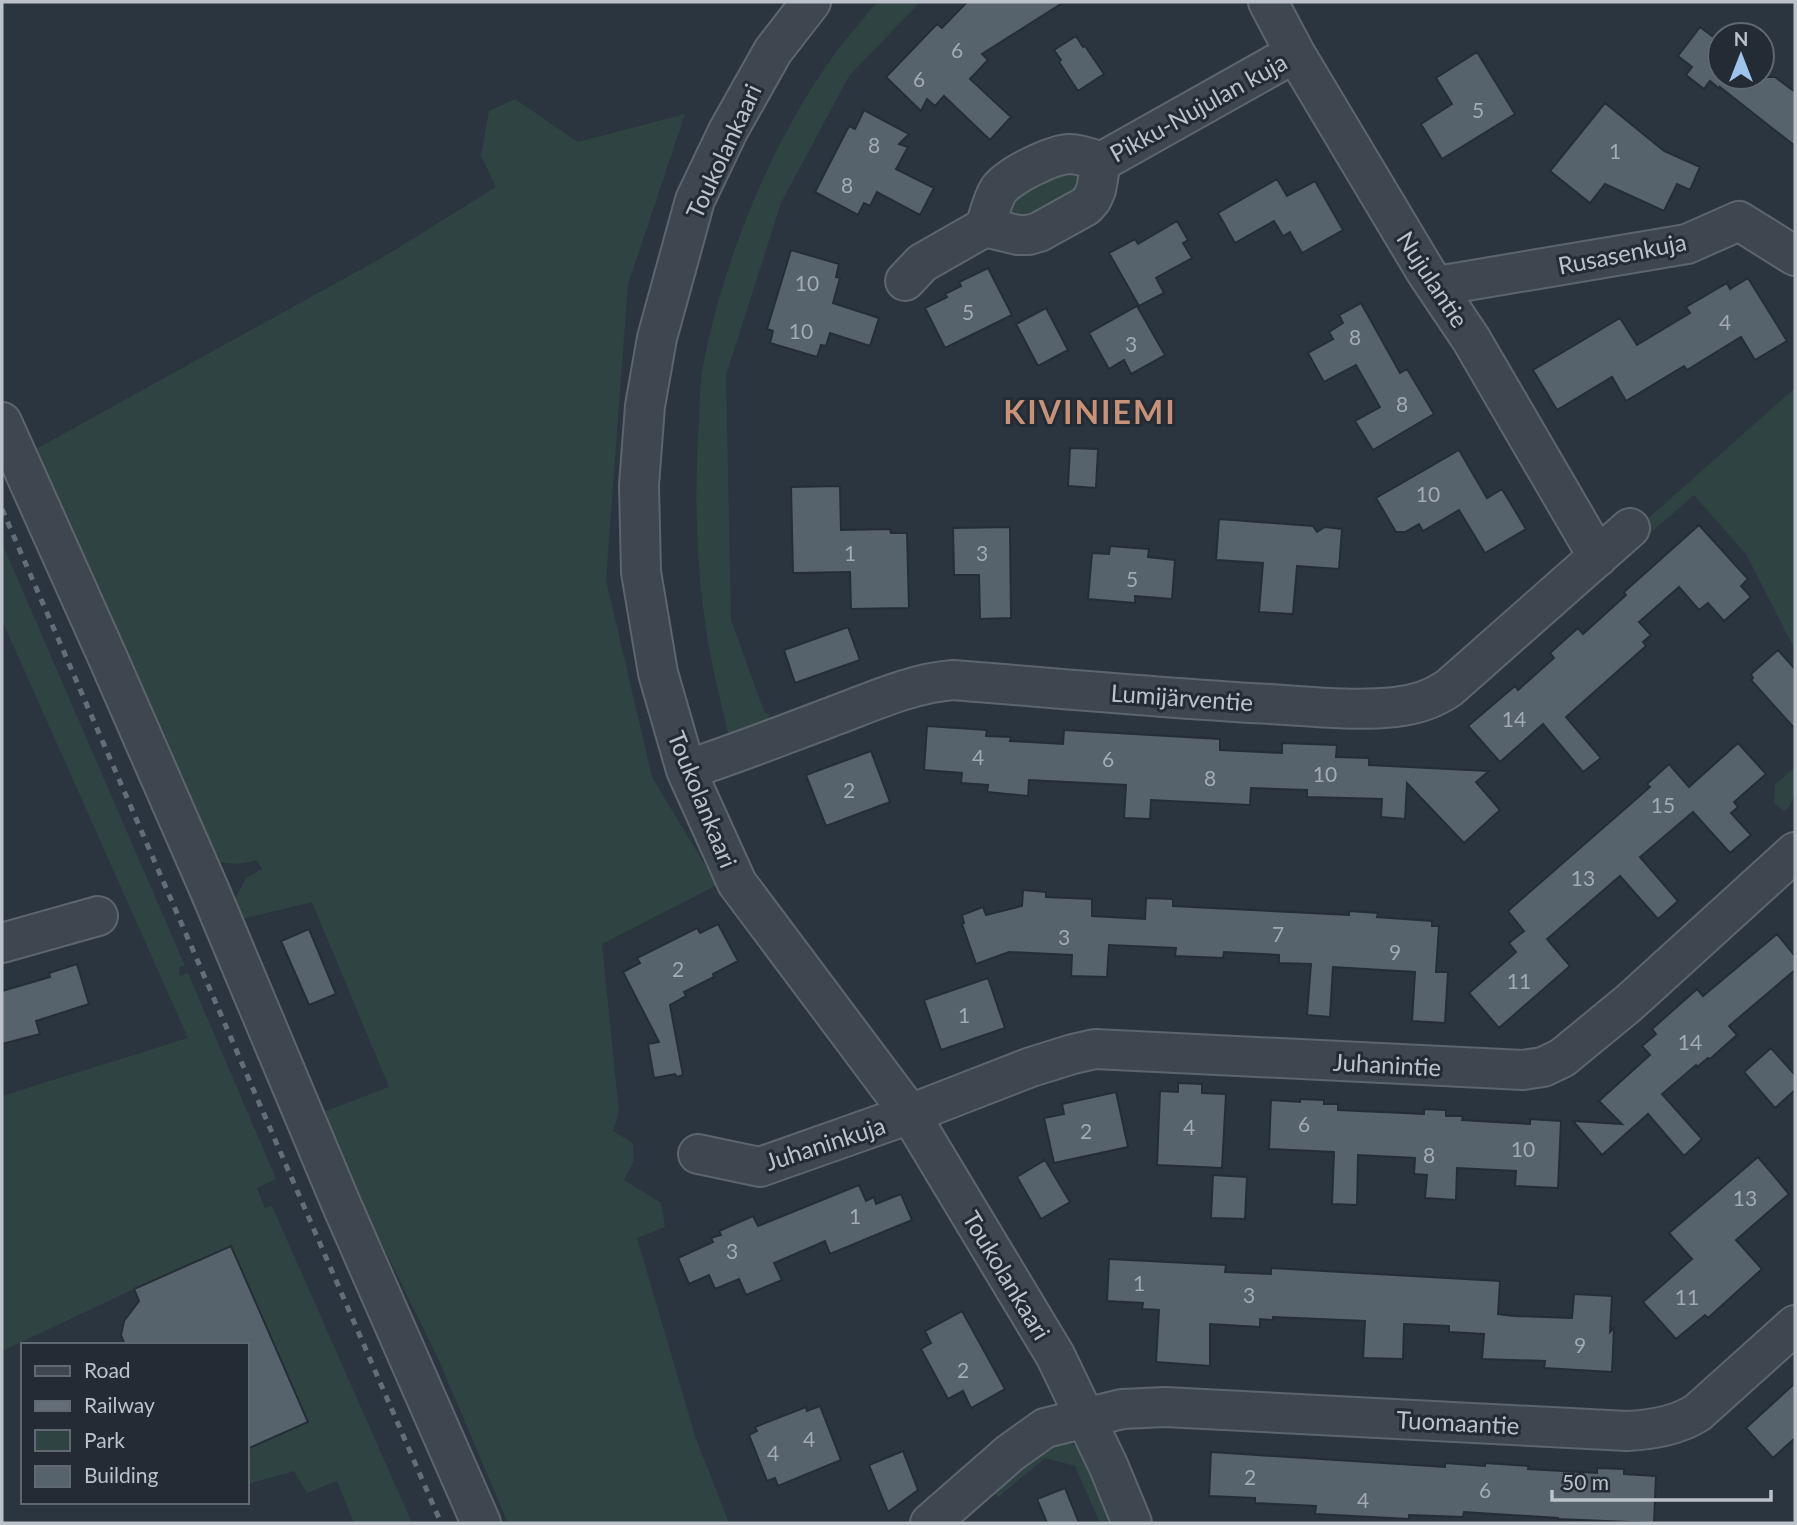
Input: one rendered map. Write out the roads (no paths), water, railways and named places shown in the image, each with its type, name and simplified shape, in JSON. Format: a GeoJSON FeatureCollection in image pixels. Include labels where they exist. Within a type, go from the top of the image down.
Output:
{"type":"FeatureCollection","features":[{"type":"Feature","properties":{"kind":"street","name":"Toukolankaari"},"geometry":{"type":"LineString","coordinates":[[811,2],[773,51],[728,131],[695,200],[657,338],[645,406],[639,485],[641,572],[657,673],[686,770],[737,883],[910,1114],[1055,1355],[1108,1465],[1132,1523]]}},
{"type":"Feature","properties":{"kind":"street","name":"Nujulantie"},"geometry":{"type":"LineString","coordinates":[[1268,2],[1295,53],[1426,272],[1471,338],[1598,557]]}},
{"type":"Feature","properties":{"kind":"street","name":"Pikku-Nujulan kuja"},"geometry":{"type":"LineString","coordinates":[[1101,162],[1295,53]]}},
{"type":"Feature","properties":{"kind":"street","name":"Pikku-Nujulan kuja"},"geometry":{"type":"LineString","coordinates":[[1071,154],[1101,162],[1096,190],[1086,206],[1029,235],[985,227],[996,194],[1003,184],[1024,171],[1059,156],[1071,154]]}},
{"type":"Feature","properties":{"kind":"street","name":"Rusasenkuja"},"geometry":{"type":"LineString","coordinates":[[1437,286],[1687,244],[1739,220],[1795,256]]}},
{"type":"Feature","properties":{"kind":"street"},"geometry":{"type":"LineString","coordinates":[[905,281],[922,263],[985,227]]}},
{"type":"Feature","properties":{"kind":"street"},"geometry":{"type":"LineString","coordinates":[[2,422],[204,877],[315,1143],[481,1523]]}},
{"type":"Feature","properties":{"kind":"street","name":"Lumijärventie"},"geometry":{"type":"LineString","coordinates":[[686,770],[886,696],[940,681],[1361,709],[1418,703],[1450,688],[1630,528]]}},
{"type":"Feature","properties":{"kind":"street","name":"Juhanintie"},"geometry":{"type":"LineString","coordinates":[[910,1114],[1031,1067],[1095,1049],[1522,1070],[1543,1067],[1562,1058],[1629,1003],[1795,852]]}},
{"type":"Feature","properties":{"kind":"street"},"geometry":{"type":"LineString","coordinates":[[2,943],[98,916]]}},
{"type":"Feature","properties":{"kind":"street","name":"Juhaninkuja"},"geometry":{"type":"LineString","coordinates":[[698,1154],[760,1167],[910,1114]]}},
{"type":"Feature","properties":{"kind":"street","name":"Tuomaantie"},"geometry":{"type":"LineString","coordinates":[[930,1523],[1010,1453],[1045,1428],[1122,1409],[1165,1407],[1595,1430],[1661,1428],[1697,1413],[1795,1325]]}},
{"type":"Feature","properties":{"kind":"railway"},"geometry":{"type":"LineString","coordinates":[[2,509],[441,1523]]}},
{"type":"Feature","properties":{"kind":"district","name":"KIVINIEMI"},"geometry":{"type":"Point","coordinates":[1090,411]}}]}
